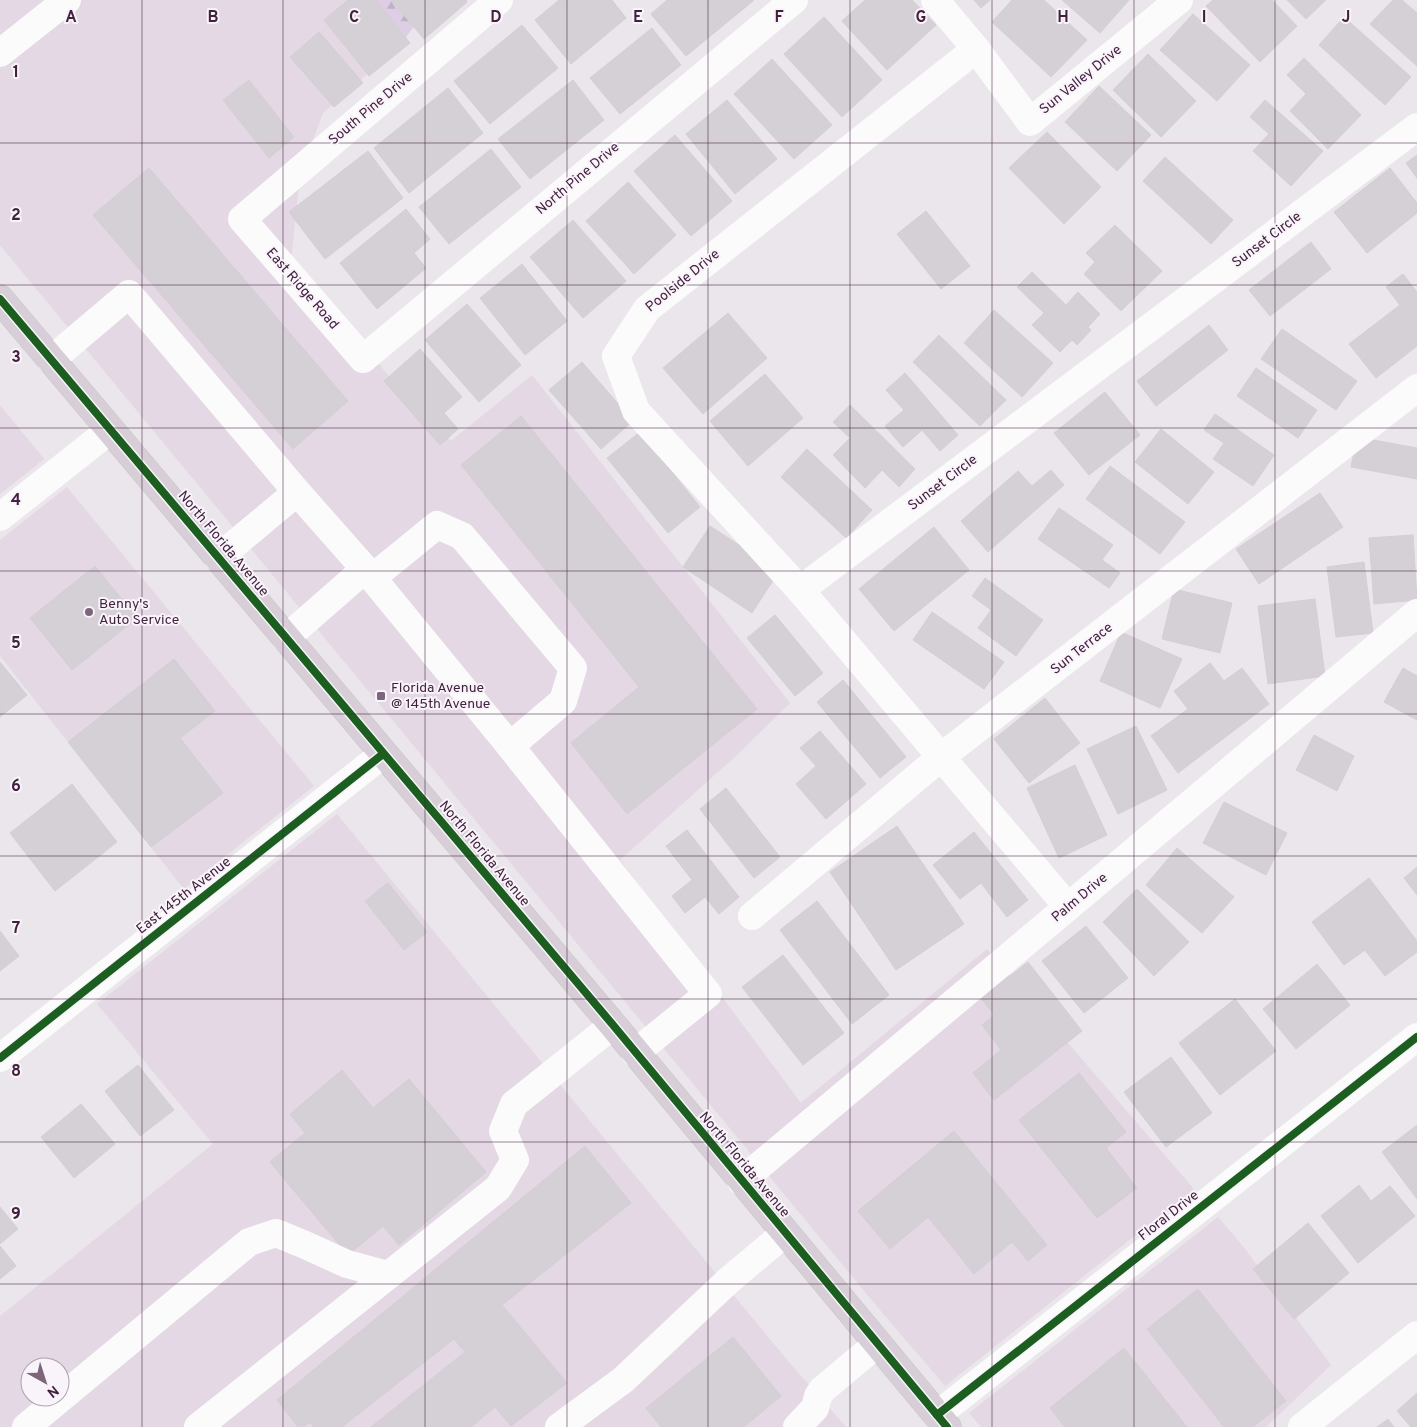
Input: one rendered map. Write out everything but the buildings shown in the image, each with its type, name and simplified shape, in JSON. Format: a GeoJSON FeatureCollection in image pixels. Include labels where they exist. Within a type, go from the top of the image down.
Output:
{"type":"FeatureCollection","features":[{"type":"Feature","properties":{"kind":"main road","name":"North Florida Avenue"},"geometry":{"type":"LineString","coordinates":[[0,299],[613,1025],[941,1423]]}},
{"type":"Feature","properties":{"kind":"street"},"geometry":{"type":"LineString","coordinates":[[0,53],[67,0]]}},
{"type":"Feature","properties":{"kind":"street","name":"South Pine Drive"},"geometry":{"type":"LineString","coordinates":[[242,218],[499,0]]}},
{"type":"Feature","properties":{"kind":"street"},"geometry":{"type":"LineString","coordinates":[[935,0],[976,50]]}},
{"type":"Feature","properties":{"kind":"street","name":"Sun Valley Drive"},"geometry":{"type":"LineString","coordinates":[[976,50],[1030,122],[1179,0]]}},
{"type":"Feature","properties":{"kind":"street","name":"North Pine Drive"},"geometry":{"type":"LineString","coordinates":[[363,359],[781,4]]}},
{"type":"Feature","properties":{"kind":"street","name":"Poolside Drive"},"geometry":{"type":"LineString","coordinates":[[800,590],[636,411],[616,356],[647,309],[976,50]]}},
{"type":"Feature","properties":{"kind":"street","name":"Sunset Circle"},"geometry":{"type":"LineString","coordinates":[[800,590],[1417,127]]}},
{"type":"Feature","properties":{"kind":"street","name":"East Ridge Road"},"geometry":{"type":"LineString","coordinates":[[242,218],[363,359]]}},
{"type":"Feature","properties":{"kind":"street"},"geometry":{"type":"LineString","coordinates":[[51,360],[128,294],[368,573],[510,746],[708,994],[635,1052]]}},
{"type":"Feature","properties":{"kind":"street","name":"Sun Terrace"},"geometry":{"type":"LineString","coordinates":[[752,916],[941,758],[1417,388]]}},
{"type":"Feature","properties":{"kind":"street"},"geometry":{"type":"LineString","coordinates":[[0,517],[110,430]]}},
{"type":"Feature","properties":{"kind":"street"},"geometry":{"type":"LineString","coordinates":[[218,558],[297,492]]}},
{"type":"Feature","properties":{"kind":"street"},"geometry":{"type":"LineString","coordinates":[[286,638],[368,573],[437,526],[462,536],[574,668],[563,701],[510,746]]}},
{"type":"Feature","properties":{"kind":"street"},"geometry":{"type":"LineString","coordinates":[[800,590],[1068,907]]}},
{"type":"Feature","properties":{"kind":"street","name":"Palm Drive"},"geometry":{"type":"LineString","coordinates":[[741,1181],[1417,613]]}},
{"type":"Feature","properties":{"kind":"street","name":"East 145th Avenue"},"geometry":{"type":"LineString","coordinates":[[0,1058],[383,754]]}},
{"type":"Feature","properties":{"kind":"street"},"geometry":{"type":"LineString","coordinates":[[198,1427],[498,1188],[515,1160],[503,1131],[514,1104],[613,1025]]}},
{"type":"Feature","properties":{"kind":"street","name":"Floral Drive"},"geometry":{"type":"LineString","coordinates":[[941,1423],[1417,1037]]}},
{"type":"Feature","properties":{"kind":"street"},"geometry":{"type":"LineString","coordinates":[[26,1427],[249,1242],[276,1233],[347,1264],[388,1275]]}},
{"type":"Feature","properties":{"kind":"street"},"geometry":{"type":"LineString","coordinates":[[559,1427],[623,1380],[728,1281],[785,1233]]}},
{"type":"Feature","properties":{"kind":"street"},"geometry":{"type":"LineString","coordinates":[[1302,1427],[1417,1335]]}},
{"type":"Feature","properties":{"kind":"street"},"geometry":{"type":"LineString","coordinates":[[813,1421],[818,1396],[822,1390],[877,1344]]}},
{"type":"Feature","properties":{"kind":"shaded area"},"geometry":{"type":"Polygon","coordinates":[[[0,0],[367,0],[400,45],[323,113],[300,175],[291,261],[389,376],[451,441],[532,375],[790,703],[737,755],[620,860],[801,1103],[987,949],[1194,1189],[945,1386],[874,1303],[0,245],[0,0]]]}},
{"type":"Feature","properties":{"kind":"shaded area"},"geometry":{"type":"Polygon","coordinates":[[[0,405],[44,459],[0,494],[0,405]]]}},
{"type":"Feature","properties":{"kind":"shaded area"},"geometry":{"type":"Polygon","coordinates":[[[67,487],[314,786],[184,889],[0,656],[0,540],[67,487]]]}},
{"type":"Feature","properties":{"kind":"shaded area"},"geometry":{"type":"Polygon","coordinates":[[[337,814],[788,1361],[846,1427],[0,1427],[0,1316],[213,1144],[97,1004],[337,814]]]}},
{"type":"Feature","properties":{"kind":"shaded area"},"geometry":{"type":"Polygon","coordinates":[[[1218,1217],[1245,1249],[1331,1365],[1266,1427],[981,1427],[969,1413],[1218,1217]]]}},
{"type":"Feature","properties":{"kind":"green space"},"geometry":{"type":"Polygon","coordinates":[[[367,0],[434,0],[400,45],[367,0]]]}},
{"type":"Feature","properties":{"kind":"cycle path"},"geometry":{"type":"LineString","coordinates":[[0,299],[613,1025],[947,1427]]}},
{"type":"Feature","properties":{"kind":"cycle path"},"geometry":{"type":"LineString","coordinates":[[0,1058],[383,754]]}},
{"type":"Feature","properties":{"kind":"cycle path"},"geometry":{"type":"LineString","coordinates":[[937,1415],[1417,1037]]}},
{"type":"Feature","properties":{"kind":"place","name":"Benny's Auto Service"},"geometry":{"type":"Point","coordinates":[89,612]}},
{"type":"Feature","properties":{"kind":"place","name":"Florida Avenue @ 145th Avenue"},"geometry":{"type":"Point","coordinates":[381,696]}}]}
